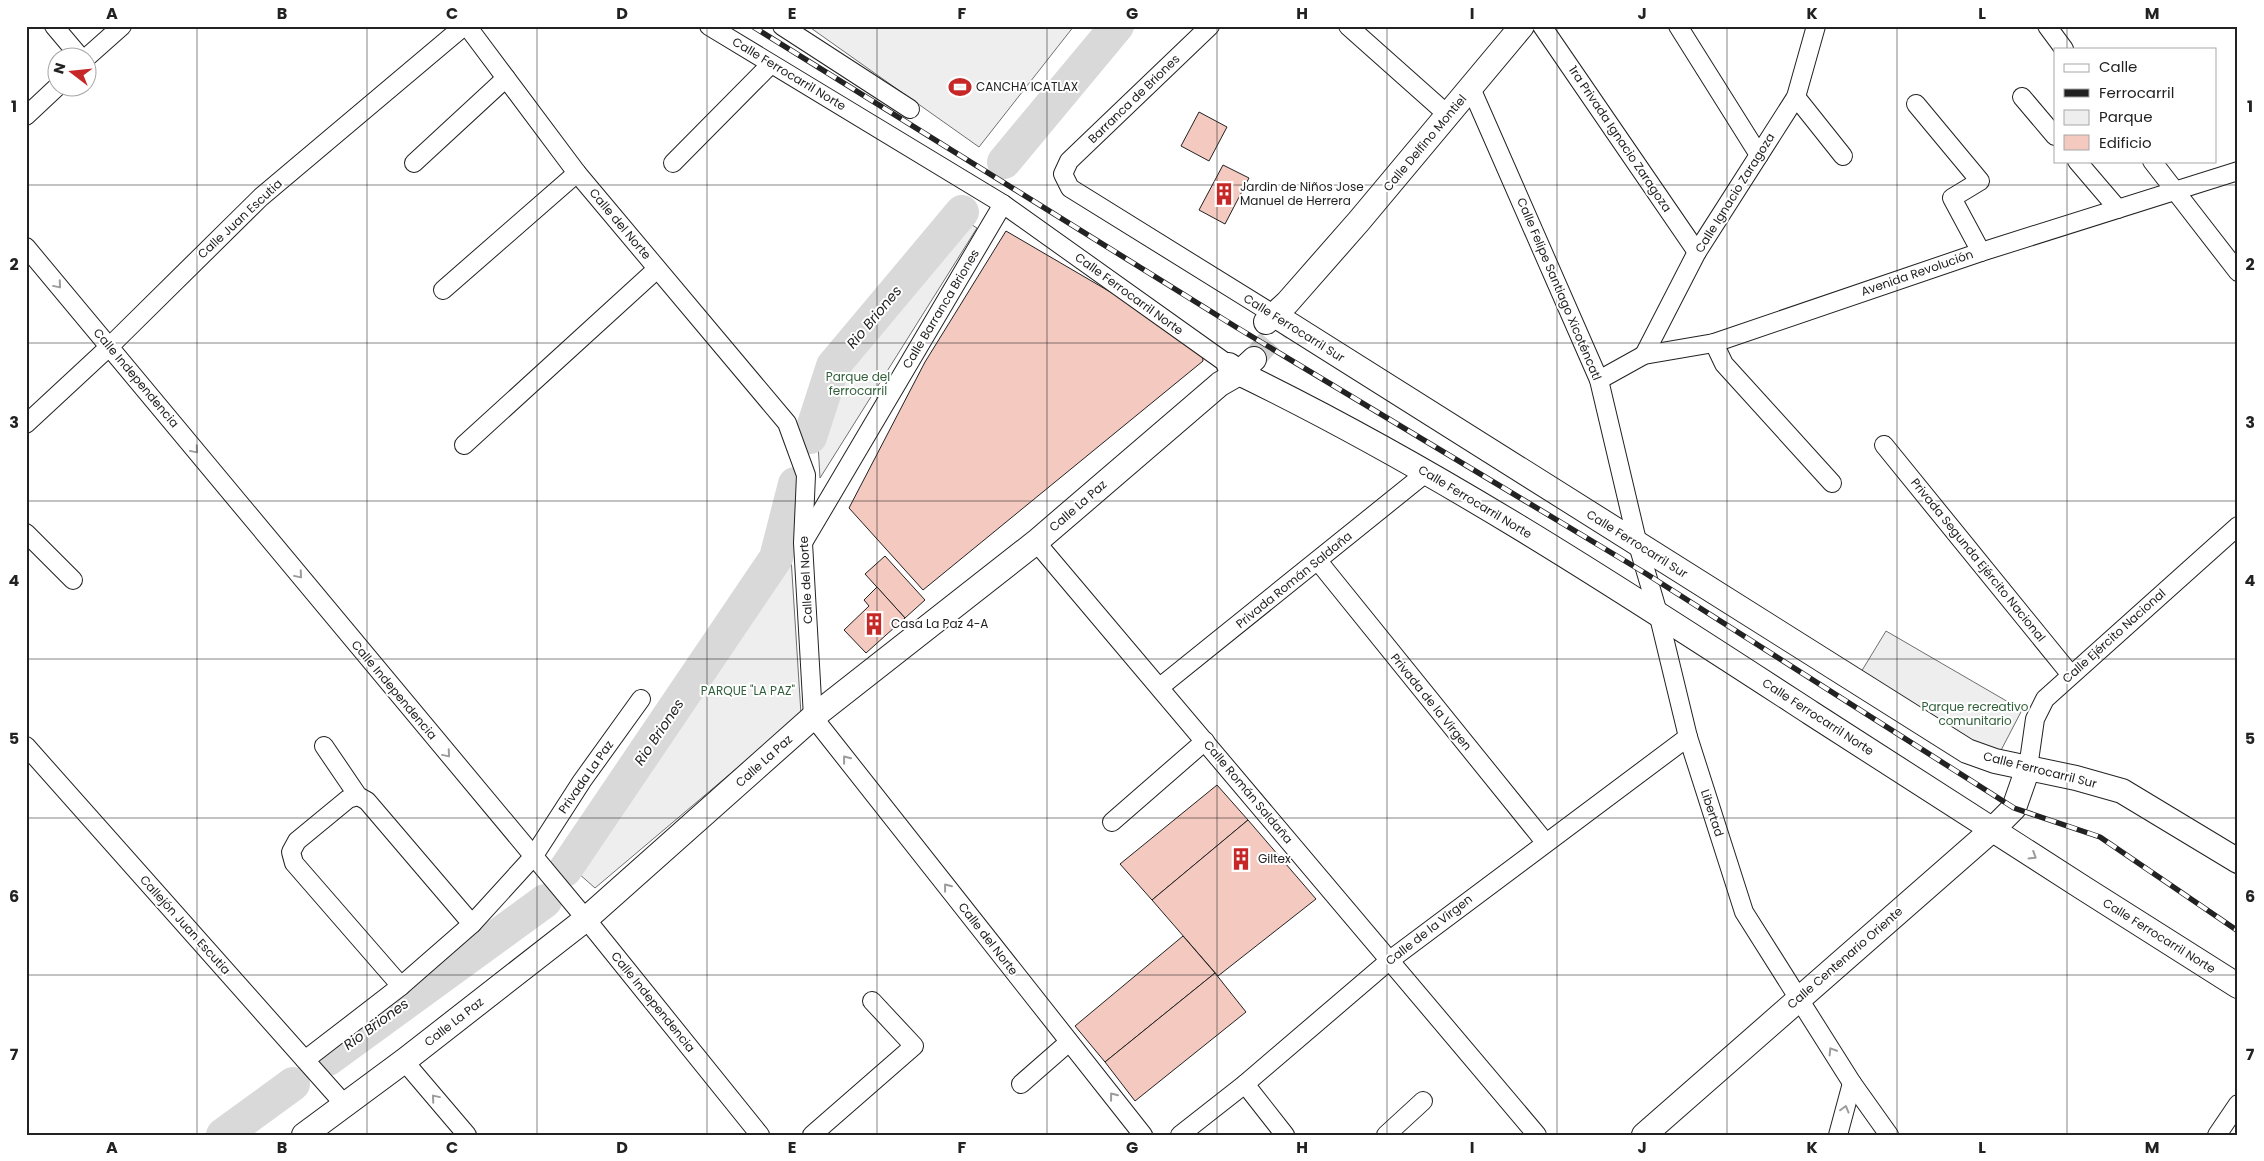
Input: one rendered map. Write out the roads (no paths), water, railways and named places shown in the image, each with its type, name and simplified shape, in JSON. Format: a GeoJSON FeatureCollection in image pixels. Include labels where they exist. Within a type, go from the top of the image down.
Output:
{"type":"FeatureCollection","features":[{"type":"Feature","properties":{"kind":"main road","name":"Calle Delfino Montiel"},"geometry":{"type":"LineString","coordinates":[[1277,318],[1522,26]]}},
{"type":"Feature","properties":{"kind":"main road","name":"Calle Ferrocarril Sur"},"geometry":{"type":"LineString","coordinates":[[1277,318],[1967,751],[1995,761],[2076,778],[2122,791],[2238,861]]}},
{"type":"Feature","properties":{"kind":"main road","name":"Calle Ferrocarril Norte"},"geometry":{"type":"LineString","coordinates":[[1237,366],[1427,472],[1658,613],[1992,830],[2238,986]]}},
{"type":"Feature","properties":{"kind":"main road","name":"Calle La Paz"},"geometry":{"type":"LineString","coordinates":[[304,1135],[586,919],[813,718],[1036,542],[1237,366]]}},
{"type":"Feature","properties":{"kind":"main road","name":"Calle Centenario Oriente"},"geometry":{"type":"LineString","coordinates":[[1644,1135],[1992,830],[2014,808],[2028,768]]}},
{"type":"Feature","properties":{"kind":"street"},"geometry":{"type":"LineString","coordinates":[[54,26],[73,48]]}},
{"type":"Feature","properties":{"kind":"street"},"geometry":{"type":"LineString","coordinates":[[97,48],[122,26]]}},
{"type":"Feature","properties":{"kind":"street","name":"Calle del Norte"},"geometry":{"type":"LineString","coordinates":[[466,26],[577,173],[786,423],[806,475],[803,544],[813,718],[1143,1135]]}},
{"type":"Feature","properties":{"kind":"street","name":"Calle Juan Escutia"},"geometry":{"type":"LineString","coordinates":[[26,424],[109,346],[261,197],[466,26]]}},
{"type":"Feature","properties":{"kind":"street","name":"Calle Ferrocarril Norte"},"geometry":{"type":"LineString","coordinates":[[709,26],[1003,204],[1237,366]]}},
{"type":"Feature","properties":{"kind":"street"},"geometry":{"type":"LineString","coordinates":[[782,26],[910,109]]}},
{"type":"Feature","properties":{"kind":"street","name":"Barranca de Briones"},"geometry":{"type":"LineString","coordinates":[[1063,174],[1069,161],[1210,26]]}},
{"type":"Feature","properties":{"kind":"street"},"geometry":{"type":"LineString","coordinates":[[1348,26],[1448,115]]}},
{"type":"Feature","properties":{"kind":"street","name":"1ra Privada Ignacio Zaragoza"},"geometry":{"type":"LineString","coordinates":[[1542,26],[1697,252]]}},
{"type":"Feature","properties":{"kind":"street"},"geometry":{"type":"LineString","coordinates":[[1678,26],[1759,155]]}},
{"type":"Feature","properties":{"kind":"street","name":"Calle Ignacio Zaragoza"},"geometry":{"type":"LineString","coordinates":[[1644,356],[1697,252],[1796,97],[1816,26]]}},
{"type":"Feature","properties":{"kind":"street"},"geometry":{"type":"LineString","coordinates":[[2047,26],[2063,48]]}},
{"type":"Feature","properties":{"kind":"street"},"geometry":{"type":"LineString","coordinates":[[673,163],[771,64]]}},
{"type":"Feature","properties":{"kind":"street"},"geometry":{"type":"LineString","coordinates":[[414,163],[506,78]]}},
{"type":"Feature","properties":{"kind":"street","name":"Calle Felipe Santiago Xicoténcatl"},"geometry":{"type":"LineString","coordinates":[[1471,88],[1599,380],[1638,545],[1658,613]]}},
{"type":"Feature","properties":{"kind":"street"},"geometry":{"type":"LineString","coordinates":[[29,109],[48,94]]}},
{"type":"Feature","properties":{"kind":"street"},"geometry":{"type":"LineString","coordinates":[[1796,97],[1844,156]]}},
{"type":"Feature","properties":{"kind":"street"},"geometry":{"type":"LineString","coordinates":[[2022,97],[2054,135]]}},
{"type":"Feature","properties":{"kind":"street"},"geometry":{"type":"LineString","coordinates":[[1916,104],[1980,181],[1952,198],[1981,252]]}},
{"type":"Feature","properties":{"kind":"street"},"geometry":{"type":"LineString","coordinates":[[2078,162],[2118,209]]}},
{"type":"Feature","properties":{"kind":"street"},"geometry":{"type":"LineString","coordinates":[[2153,162],[2238,272]]}},
{"type":"Feature","properties":{"kind":"street","name":"Avenida Revolución"},"geometry":{"type":"LineString","coordinates":[[1599,380],[1644,356],[1714,342],[1981,252],[2238,171]]}},
{"type":"Feature","properties":{"kind":"street"},"geometry":{"type":"LineString","coordinates":[[443,290],[577,173]]}},
{"type":"Feature","properties":{"kind":"street","name":"Calle Ferrocarril Sur"},"geometry":{"type":"LineString","coordinates":[[1063,174],[1070,188],[1277,318]]}},
{"type":"Feature","properties":{"kind":"street","name":"Calle Barranca Briones"},"geometry":{"type":"LineString","coordinates":[[803,544],[1003,204]]}},
{"type":"Feature","properties":{"kind":"street","name":"Calle Independencia"},"geometry":{"type":"LineString","coordinates":[[26,247],[586,919],[760,1135]]}},
{"type":"Feature","properties":{"kind":"street"},"geometry":{"type":"LineString","coordinates":[[464,445],[657,269]]}},
{"type":"Feature","properties":{"kind":"street"},"geometry":{"type":"LineString","coordinates":[[1714,342],[1724,364],[1832,483]]}},
{"type":"Feature","properties":{"kind":"street","name":"Privada Segunda Ejército Nacional"},"geometry":{"type":"LineString","coordinates":[[1884,445],[2071,674]]}},
{"type":"Feature","properties":{"kind":"street","name":"Privada Román Saldaña"},"geometry":{"type":"LineString","coordinates":[[1160,687],[1427,472]]}},
{"type":"Feature","properties":{"kind":"street","name":"Calle Ejército Nacional"},"geometry":{"type":"LineString","coordinates":[[2028,768],[2035,719],[2045,699],[2238,526]]}},
{"type":"Feature","properties":{"kind":"street"},"geometry":{"type":"LineString","coordinates":[[26,533],[73,580]]}},
{"type":"Feature","properties":{"kind":"street","name":"Calle Román Saldaña"},"geometry":{"type":"LineString","coordinates":[[1036,542],[1537,1135]]}},
{"type":"Feature","properties":{"kind":"street","name":"Privada de la Virgen"},"geometry":{"type":"LineString","coordinates":[[1318,561],[1545,842]]}},
{"type":"Feature","properties":{"kind":"street","name":"Libertad"},"geometry":{"type":"LineString","coordinates":[[1658,613],[1688,737],[1744,912],[1799,999]]}},
{"type":"Feature","properties":{"kind":"street","name":"Privada La Paz"},"geometry":{"type":"LineString","coordinates":[[533,857],[582,780],[642,699]]}},
{"type":"Feature","properties":{"kind":"street","name":"Calle de la Virgen"},"geometry":{"type":"LineString","coordinates":[[1180,1135],[1245,1084],[1390,960],[1545,842],[1688,737]]}},
{"type":"Feature","properties":{"kind":"street"},"geometry":{"type":"LineString","coordinates":[[1112,822],[1205,741]]}},
{"type":"Feature","properties":{"kind":"street","name":"Callejón Juan Escutia"},"geometry":{"type":"LineString","coordinates":[[26,746],[345,1105]]}},
{"type":"Feature","properties":{"kind":"street"},"geometry":{"type":"LineString","coordinates":[[324,746],[358,796],[367,800],[472,924]]}},
{"type":"Feature","properties":{"kind":"street"},"geometry":{"type":"LineString","coordinates":[[358,796],[348,799],[297,842],[291,852],[294,863],[401,986]]}},
{"type":"Feature","properties":{"kind":"street"},"geometry":{"type":"LineString","coordinates":[[305,1060],[401,986],[472,924],[533,857]]}},
{"type":"Feature","properties":{"kind":"street"},"geometry":{"type":"LineString","coordinates":[[1799,999],[1852,1083],[1889,1135]]}},
{"type":"Feature","properties":{"kind":"street"},"geometry":{"type":"LineString","coordinates":[[812,1135],[914,1046],[872,1001]]}},
{"type":"Feature","properties":{"kind":"street"},"geometry":{"type":"LineString","coordinates":[[1021,1084],[1070,1042]]}},
{"type":"Feature","properties":{"kind":"street"},"geometry":{"type":"LineString","coordinates":[[404,1060],[466,1135]]}},
{"type":"Feature","properties":{"kind":"street"},"geometry":{"type":"LineString","coordinates":[[1838,1135],[1852,1083]]}},
{"type":"Feature","properties":{"kind":"street"},"geometry":{"type":"LineString","coordinates":[[1245,1084],[1285,1135]]}},
{"type":"Feature","properties":{"kind":"street"},"geometry":{"type":"LineString","coordinates":[[1386,1135],[1423,1101]]}},
{"type":"Feature","properties":{"kind":"street"},"geometry":{"type":"LineString","coordinates":[[2217,1135],[2236,1109]]}},
{"type":"Feature","properties":{"kind":"waterway","name":"Rio Briones"},"geometry":{"type":"LineString","coordinates":[[1004,162],[1117,26]]}},
{"type":"Feature","properties":{"kind":"waterway","name":"Rio Briones"},"geometry":{"type":"LineString","coordinates":[[810,437],[833,366],[962,212]]}},
{"type":"Feature","properties":{"kind":"waterway","name":"Rio Briones"},"geometry":{"type":"LineString","coordinates":[[565,870],[776,558],[795,484]]}},
{"type":"Feature","properties":{"kind":"waterway","name":"Rio Briones"},"geometry":{"type":"LineString","coordinates":[[328,1059],[545,901]]}},
{"type":"Feature","properties":{"kind":"waterway","name":"Rio Briones"},"geometry":{"type":"LineString","coordinates":[[223,1135],[293,1084]]}},
{"type":"Feature","properties":{"kind":"tunnel"},"geometry":{"type":"LineString","coordinates":[[1254,359],[1278,330]]}},
{"type":"Feature","properties":{"kind":"railway"},"geometry":{"type":"LineString","coordinates":[[752,26],[1236,327],[1645,573],[2014,808],[2100,837],[2238,931]]}},
{"type":"Feature","properties":{"kind":"place","name":"CANCHA ICATLAX"},"geometry":{"type":"Point","coordinates":[960,87]}},
{"type":"Feature","properties":{"kind":"place","name":"Jardin de Niños Jose Manuel de Herrera"},"geometry":{"type":"Point","coordinates":[1224,194]}},
{"type":"Feature","properties":{"kind":"place","name":"Casa La Paz 4-A"},"geometry":{"type":"Point","coordinates":[874,624]}},
{"type":"Feature","properties":{"kind":"place","name":"Giltex"},"geometry":{"type":"Point","coordinates":[1241,859]}},
{"type":"Feature","properties":{"kind":"park label","name":"Parque del ferrocarril"},"geometry":{"type":"Point","coordinates":[858,384]}},
{"type":"Feature","properties":{"kind":"park label","name":"PARQUE \"LA PAZ\""},"geometry":{"type":"Point","coordinates":[748,691]}},
{"type":"Feature","properties":{"kind":"park label","name":"Parque recreativo comunitario"},"geometry":{"type":"Point","coordinates":[1975,714]}}]}
